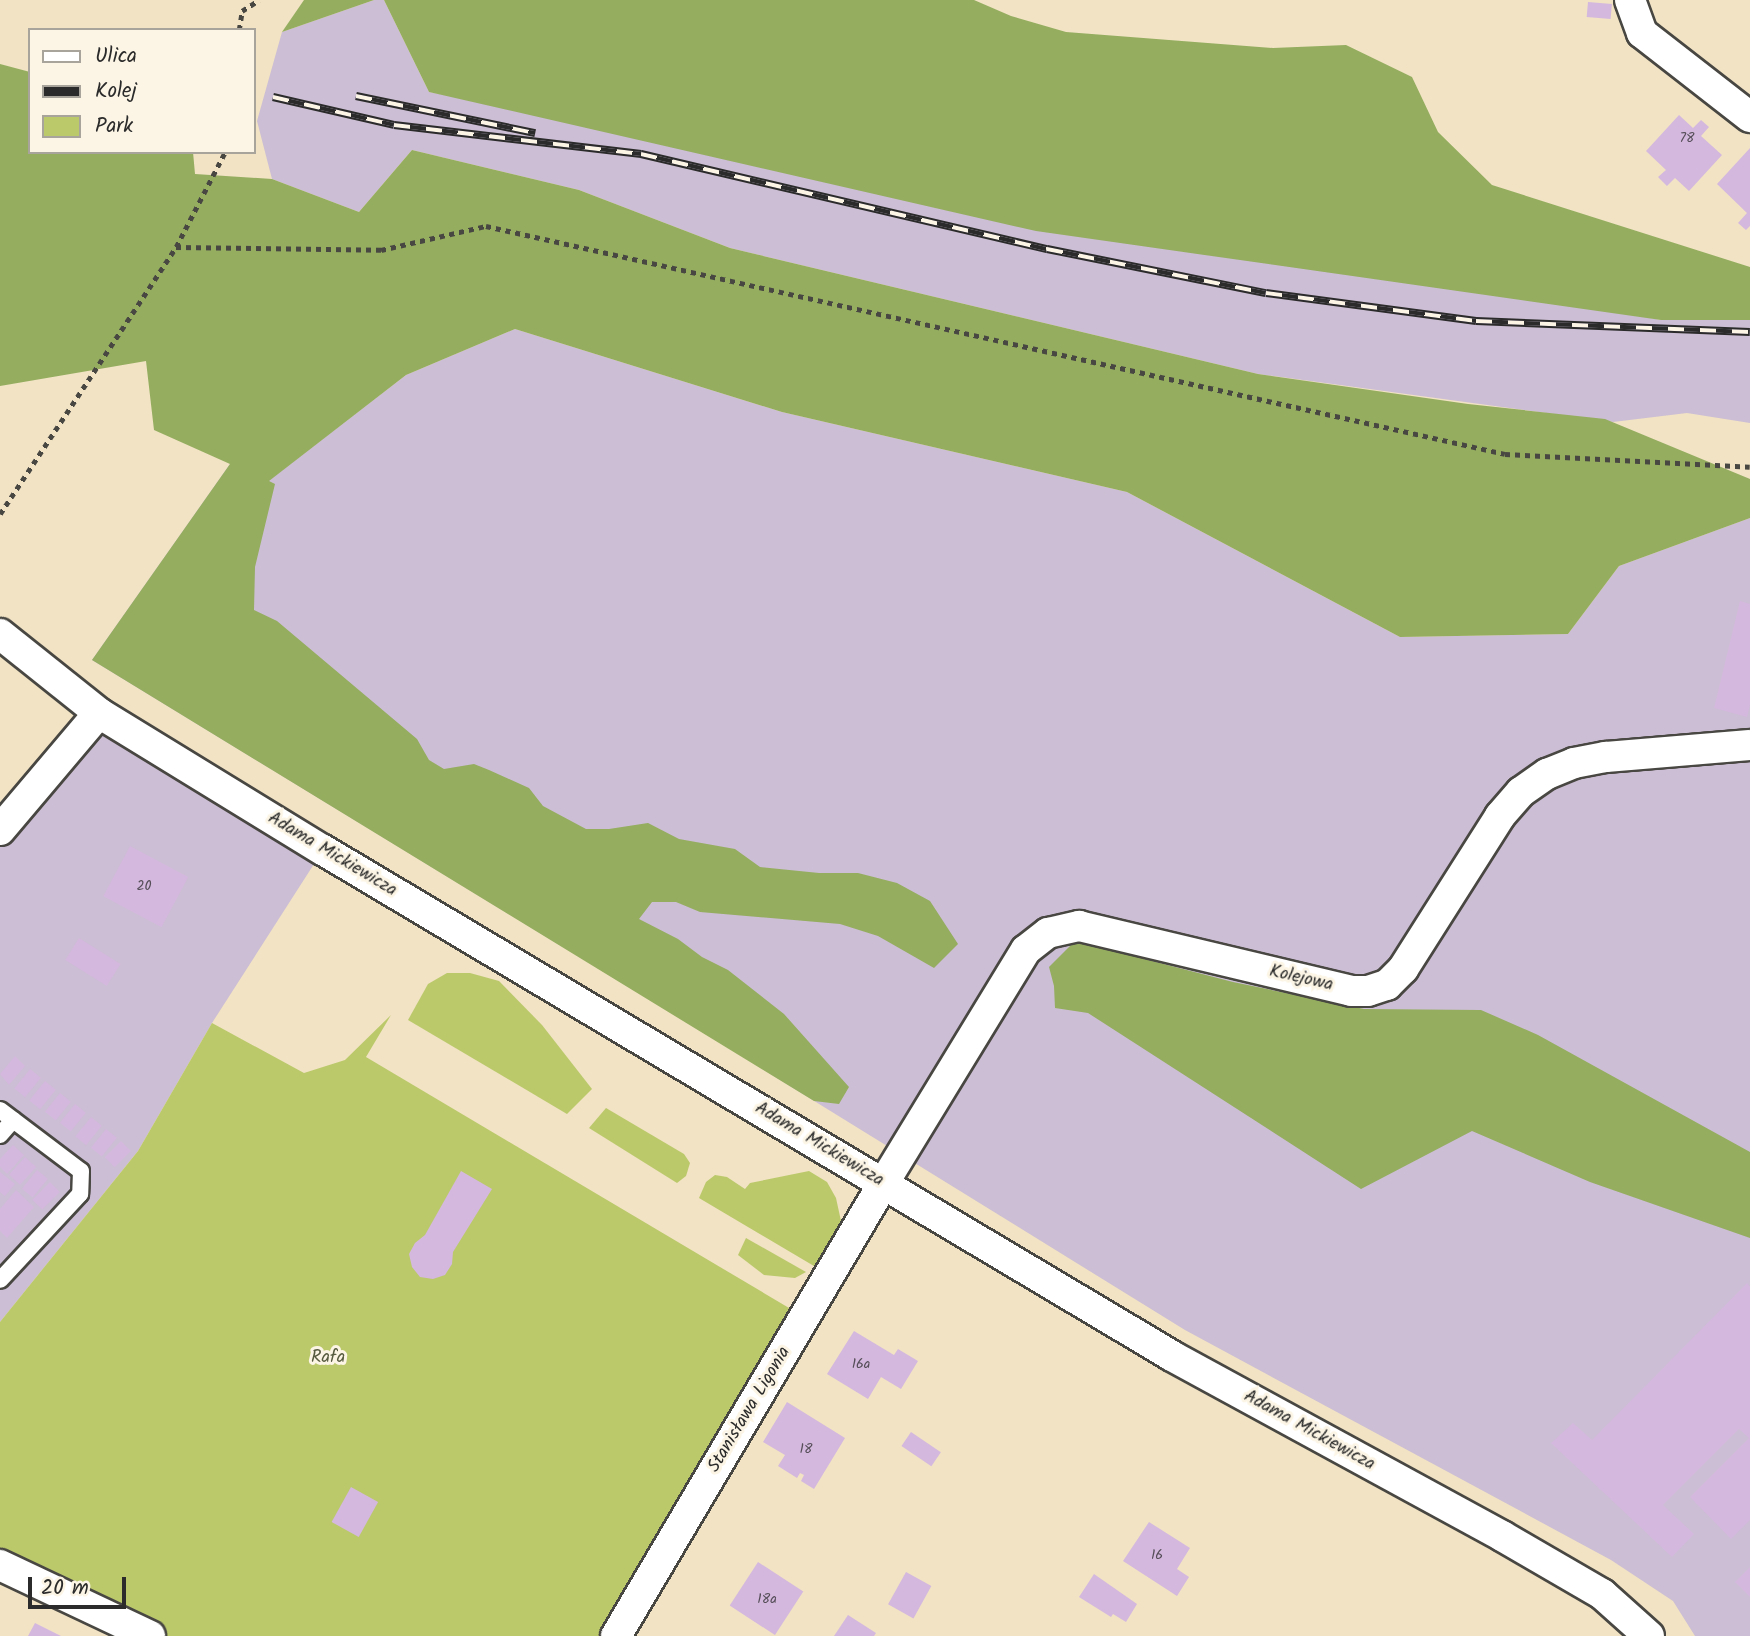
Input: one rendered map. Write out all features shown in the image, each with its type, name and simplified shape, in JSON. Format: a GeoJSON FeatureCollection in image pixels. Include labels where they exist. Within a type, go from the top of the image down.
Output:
{"type":"FeatureCollection","features":[{"type":"Feature","properties":{"kind":"street"},"geometry":{"type":"LineString","coordinates":[[1630,0],[1642,33],[1750,117]]}},
{"type":"Feature","properties":{"kind":"street","name":"Adama Mickiewicza"},"geometry":{"type":"LineString","coordinates":[[0,634],[99,713],[1172,1356],[1502,1536],[1601,1594],[1649,1636]]}},
{"type":"Feature","properties":{"kind":"street"},"geometry":{"type":"LineString","coordinates":[[0,830],[99,713]]}},
{"type":"Feature","properties":{"kind":"street","name":"Kolejowa"},"geometry":{"type":"LineString","coordinates":[[883,1184],[1026,950],[1048,933],[1079,926],[1351,991],[1368,991],[1387,985],[1403,969],[1500,816],[1521,792],[1547,774],[1574,764],[1606,757],[1750,745]]}},
{"type":"Feature","properties":{"kind":"street","name":"Stanisława Ligonia"},"geometry":{"type":"LineString","coordinates":[[616,1636],[883,1184]]}},
{"type":"Feature","properties":{"kind":"street"},"geometry":{"type":"LineString","coordinates":[[0,1565],[150,1636]]}},
{"type":"Feature","properties":{"kind":"lane"},"geometry":{"type":"LineString","coordinates":[[0,1110],[81,1171],[80,1194],[0,1280]]}},
{"type":"Feature","properties":{"kind":"lane"},"geometry":{"type":"LineString","coordinates":[[0,1135],[13,1120]]}},
{"type":"Feature","properties":{"kind":"path"},"geometry":{"type":"LineString","coordinates":[[239,28],[242,11],[259,0]]}},
{"type":"Feature","properties":{"kind":"path"},"geometry":{"type":"LineString","coordinates":[[0,514],[176,247],[224,154]]}},
{"type":"Feature","properties":{"kind":"path"},"geometry":{"type":"LineString","coordinates":[[176,247],[380,250],[486,226],[1505,454],[1750,467]]}},
{"type":"Feature","properties":{"kind":"shaded area"},"geometry":{"type":"Polygon","coordinates":[[[374,0],[384,0],[429,92],[1661,320],[1750,320],[1750,423],[1687,413],[1613,422],[1258,374],[730,248],[579,190],[412,150],[359,212],[272,179],[257,121],[282,32],[374,0]]]}},
{"type":"Feature","properties":{"kind":"shaded area"},"geometry":{"type":"Polygon","coordinates":[[[515,329],[782,412],[1127,492],[1400,637],[1568,634],[1619,566],[1750,518],[1750,1636],[1695,1636],[1673,1601],[1611,1560],[1185,1330],[92,660],[230,464],[267,482],[406,375],[515,329]]]}},
{"type":"Feature","properties":{"kind":"shaded area"},"geometry":{"type":"Polygon","coordinates":[[[99,713],[323,850],[212,1023],[138,1151],[0,1322],[0,830],[99,713]]]}},
{"type":"Feature","properties":{"kind":"green space"},"geometry":{"type":"Polygon","coordinates":[[[304,0],[374,0],[282,32],[304,0]]]}},
{"type":"Feature","properties":{"kind":"green space"},"geometry":{"type":"Polygon","coordinates":[[[384,0],[974,0],[1011,16],[1066,32],[1273,48],[1346,45],[1412,77],[1438,132],[1492,185],[1750,267],[1750,320],[1661,320],[1036,231],[429,92],[384,0]]]}},
{"type":"Feature","properties":{"kind":"green space"},"geometry":{"type":"Polygon","coordinates":[[[0,64],[28,71],[28,154],[193,154],[195,174],[272,179],[359,212],[412,150],[579,190],[730,248],[1258,374],[1468,404],[1605,419],[1750,479],[1750,518],[1619,566],[1568,634],[1400,637],[1127,492],[782,412],[515,329],[406,375],[269,481],[275,484],[255,567],[254,610],[277,621],[417,739],[429,760],[444,769],[474,764],[489,770],[529,788],[543,806],[586,829],[609,829],[648,823],[679,839],[735,849],[760,867],[819,873],[858,873],[897,883],[930,901],[958,944],[934,968],[878,936],[840,924],[700,912],[676,902],[652,902],[639,919],[728,970],[784,1014],[849,1087],[839,1104],[814,1101],[92,660],[230,464],[154,430],[146,361],[0,386],[0,64]]]}},
{"type":"Feature","properties":{"kind":"green space"},"geometry":{"type":"Polygon","coordinates":[[[1075,941],[1233,982],[1364,1009],[1481,1010],[1538,1035],[1750,1152],[1750,1238],[1590,1182],[1472,1131],[1361,1189],[1088,1013],[1055,1008],[1054,986],[1049,967],[1075,941]]]}},
{"type":"Feature","properties":{"kind":"green space"},"geometry":{"type":"Polygon","coordinates":[[[447,973],[470,973],[499,981],[542,1025],[592,1089],[567,1114],[408,1020],[428,984],[447,973]]]}},
{"type":"Feature","properties":{"kind":"green space","name":"Rafa"},"geometry":{"type":"Polygon","coordinates":[[[391,1015],[366,1057],[806,1318],[616,1636],[150,1636],[0,1565],[0,1322],[138,1151],[212,1023],[304,1073],[345,1060],[391,1015]]]}},
{"type":"Feature","properties":{"kind":"green space"},"geometry":{"type":"Polygon","coordinates":[[[606,1108],[684,1154],[690,1163],[686,1176],[677,1183],[589,1128],[606,1108]]]}},
{"type":"Feature","properties":{"kind":"green space"},"geometry":{"type":"Polygon","coordinates":[[[809,1171],[827,1182],[836,1198],[841,1221],[839,1239],[819,1269],[699,1198],[706,1182],[715,1175],[727,1177],[745,1189],[750,1183],[809,1171]]]}},
{"type":"Feature","properties":{"kind":"green space"},"geometry":{"type":"Polygon","coordinates":[[[746,1238],[806,1272],[795,1278],[764,1275],[738,1255],[746,1238]]]}},
{"type":"Feature","properties":{"kind":"building"},"geometry":{"type":"Polygon","coordinates":[[[1588,2],[1612,4],[1611,19],[1587,17],[1588,2]]]}},
{"type":"Feature","properties":{"kind":"building"},"geometry":{"type":"Polygon","coordinates":[[[1679,115],[1693,128],[1701,120],[1709,127],[1701,136],[1722,155],[1689,191],[1675,178],[1667,186],[1658,177],[1666,170],[1646,151],[1679,115]]]}},
{"type":"Feature","properties":{"kind":"building"},"geometry":{"type":"Polygon","coordinates":[[[1750,148],[1750,226],[1746,230],[1738,223],[1747,213],[1717,184],[1750,148]]]}},
{"type":"Feature","properties":{"kind":"building"},"geometry":{"type":"Polygon","coordinates":[[[1740,601],[1750,604],[1750,705],[1747,717],[1714,708],[1740,601]]]}},
{"type":"Feature","properties":{"kind":"building"},"geometry":{"type":"Polygon","coordinates":[[[130,846],[188,877],[162,927],[103,896],[130,846]]]}},
{"type":"Feature","properties":{"kind":"building"},"geometry":{"type":"Polygon","coordinates":[[[79,938],[121,964],[107,986],[65,960],[79,938]]]}},
{"type":"Feature","properties":{"kind":"building"},"geometry":{"type":"Polygon","coordinates":[[[15,1056],[25,1066],[9,1085],[0,1074],[15,1056]]]}},
{"type":"Feature","properties":{"kind":"building"},"geometry":{"type":"Polygon","coordinates":[[[30,1069],[41,1078],[25,1097],[14,1088],[30,1069]]]}},
{"type":"Feature","properties":{"kind":"building"},"geometry":{"type":"Polygon","coordinates":[[[45,1081],[56,1090],[40,1109],[29,1100],[45,1081]]]}},
{"type":"Feature","properties":{"kind":"building"},"geometry":{"type":"Polygon","coordinates":[[[60,1093],[71,1102],[56,1120],[45,1112],[60,1093]]]}},
{"type":"Feature","properties":{"kind":"building"},"geometry":{"type":"Polygon","coordinates":[[[75,1104],[86,1113],[71,1131],[60,1123],[75,1104]]]}},
{"type":"Feature","properties":{"kind":"building"},"geometry":{"type":"Polygon","coordinates":[[[91,1117],[102,1126],[86,1145],[75,1136],[91,1117]]]}},
{"type":"Feature","properties":{"kind":"building"},"geometry":{"type":"Polygon","coordinates":[[[106,1129],[117,1138],[102,1156],[91,1148],[106,1129]]]}},
{"type":"Feature","properties":{"kind":"building"},"geometry":{"type":"Polygon","coordinates":[[[121,1141],[131,1151],[115,1167],[105,1157],[121,1141]]]}},
{"type":"Feature","properties":{"kind":"building"},"geometry":{"type":"Polygon","coordinates":[[[13,1145],[24,1155],[7,1174],[0,1167],[0,1159],[13,1145]]]}},
{"type":"Feature","properties":{"kind":"building"},"geometry":{"type":"Polygon","coordinates":[[[25,1157],[36,1167],[20,1185],[9,1175],[25,1157]]]}},
{"type":"Feature","properties":{"kind":"building"},"geometry":{"type":"Polygon","coordinates":[[[37,1170],[48,1179],[33,1197],[22,1189],[37,1170]]]}},
{"type":"Feature","properties":{"kind":"building"},"geometry":{"type":"Polygon","coordinates":[[[461,1171],[492,1189],[453,1252],[452,1264],[445,1275],[433,1279],[420,1277],[412,1267],[409,1254],[415,1243],[425,1235],[461,1171]]]}},
{"type":"Feature","properties":{"kind":"building"},"geometry":{"type":"Polygon","coordinates":[[[0,1172],[15,1184],[5,1196],[0,1192],[0,1172]]]}},
{"type":"Feature","properties":{"kind":"building"},"geometry":{"type":"Polygon","coordinates":[[[50,1182],[60,1192],[42,1210],[32,1200],[50,1182]]]}},
{"type":"Feature","properties":{"kind":"building"},"geometry":{"type":"Polygon","coordinates":[[[16,1190],[34,1207],[7,1238],[0,1231],[0,1209],[16,1190]]]}},
{"type":"Feature","properties":{"kind":"building"},"geometry":{"type":"Polygon","coordinates":[[[1747,1283],[1750,1287],[1750,1520],[1731,1539],[1690,1497],[1749,1438],[1739,1429],[1663,1505],[1694,1534],[1672,1557],[1551,1443],[1573,1423],[1592,1440],[1747,1283]]]}},
{"type":"Feature","properties":{"kind":"building"},"geometry":{"type":"Polygon","coordinates":[[[854,1331],[894,1355],[898,1349],[918,1361],[901,1389],[881,1377],[868,1399],[827,1374],[854,1331]]]}},
{"type":"Feature","properties":{"kind":"building"},"geometry":{"type":"Polygon","coordinates":[[[787,1402],[845,1438],[814,1489],[801,1481],[804,1475],[800,1473],[797,1478],[778,1466],[785,1455],[763,1442],[787,1402]]]}},
{"type":"Feature","properties":{"kind":"building"},"geometry":{"type":"Polygon","coordinates":[[[911,1432],[941,1452],[931,1466],[901,1446],[911,1432]]]}},
{"type":"Feature","properties":{"kind":"building"},"geometry":{"type":"Polygon","coordinates":[[[351,1487],[378,1502],[359,1537],[332,1522],[351,1487]]]}},
{"type":"Feature","properties":{"kind":"building"},"geometry":{"type":"Polygon","coordinates":[[[1149,1522],[1190,1548],[1177,1569],[1189,1577],[1177,1596],[1123,1561],[1149,1522]]]}},
{"type":"Feature","properties":{"kind":"building"},"geometry":{"type":"Polygon","coordinates":[[[758,1562],[803,1591],[775,1635],[730,1606],[758,1562]]]}},
{"type":"Feature","properties":{"kind":"building"},"geometry":{"type":"Polygon","coordinates":[[[1750,1567],[1750,1597],[1735,1582],[1750,1567]]]}},
{"type":"Feature","properties":{"kind":"building"},"geometry":{"type":"Polygon","coordinates":[[[906,1572],[931,1586],[913,1618],[888,1604],[906,1572]]]}},
{"type":"Feature","properties":{"kind":"building"},"geometry":{"type":"Polygon","coordinates":[[[1094,1574],[1137,1604],[1126,1622],[1113,1614],[1111,1617],[1079,1597],[1094,1574]]]}},
{"type":"Feature","properties":{"kind":"building"},"geometry":{"type":"Polygon","coordinates":[[[848,1615],[876,1633],[874,1636],[834,1636],[848,1615]]]}},
{"type":"Feature","properties":{"kind":"building"},"geometry":{"type":"Polygon","coordinates":[[[35,1623],[61,1636],[28,1636],[35,1623]]]}},
{"type":"Feature","properties":{"kind":"railway"},"geometry":{"type":"LineString","coordinates":[[356,96],[535,133]]}},
{"type":"Feature","properties":{"kind":"railway"},"geometry":{"type":"LineString","coordinates":[[273,97],[394,125],[641,154],[1047,249],[1266,293],[1476,321],[1750,332]]}}]}
